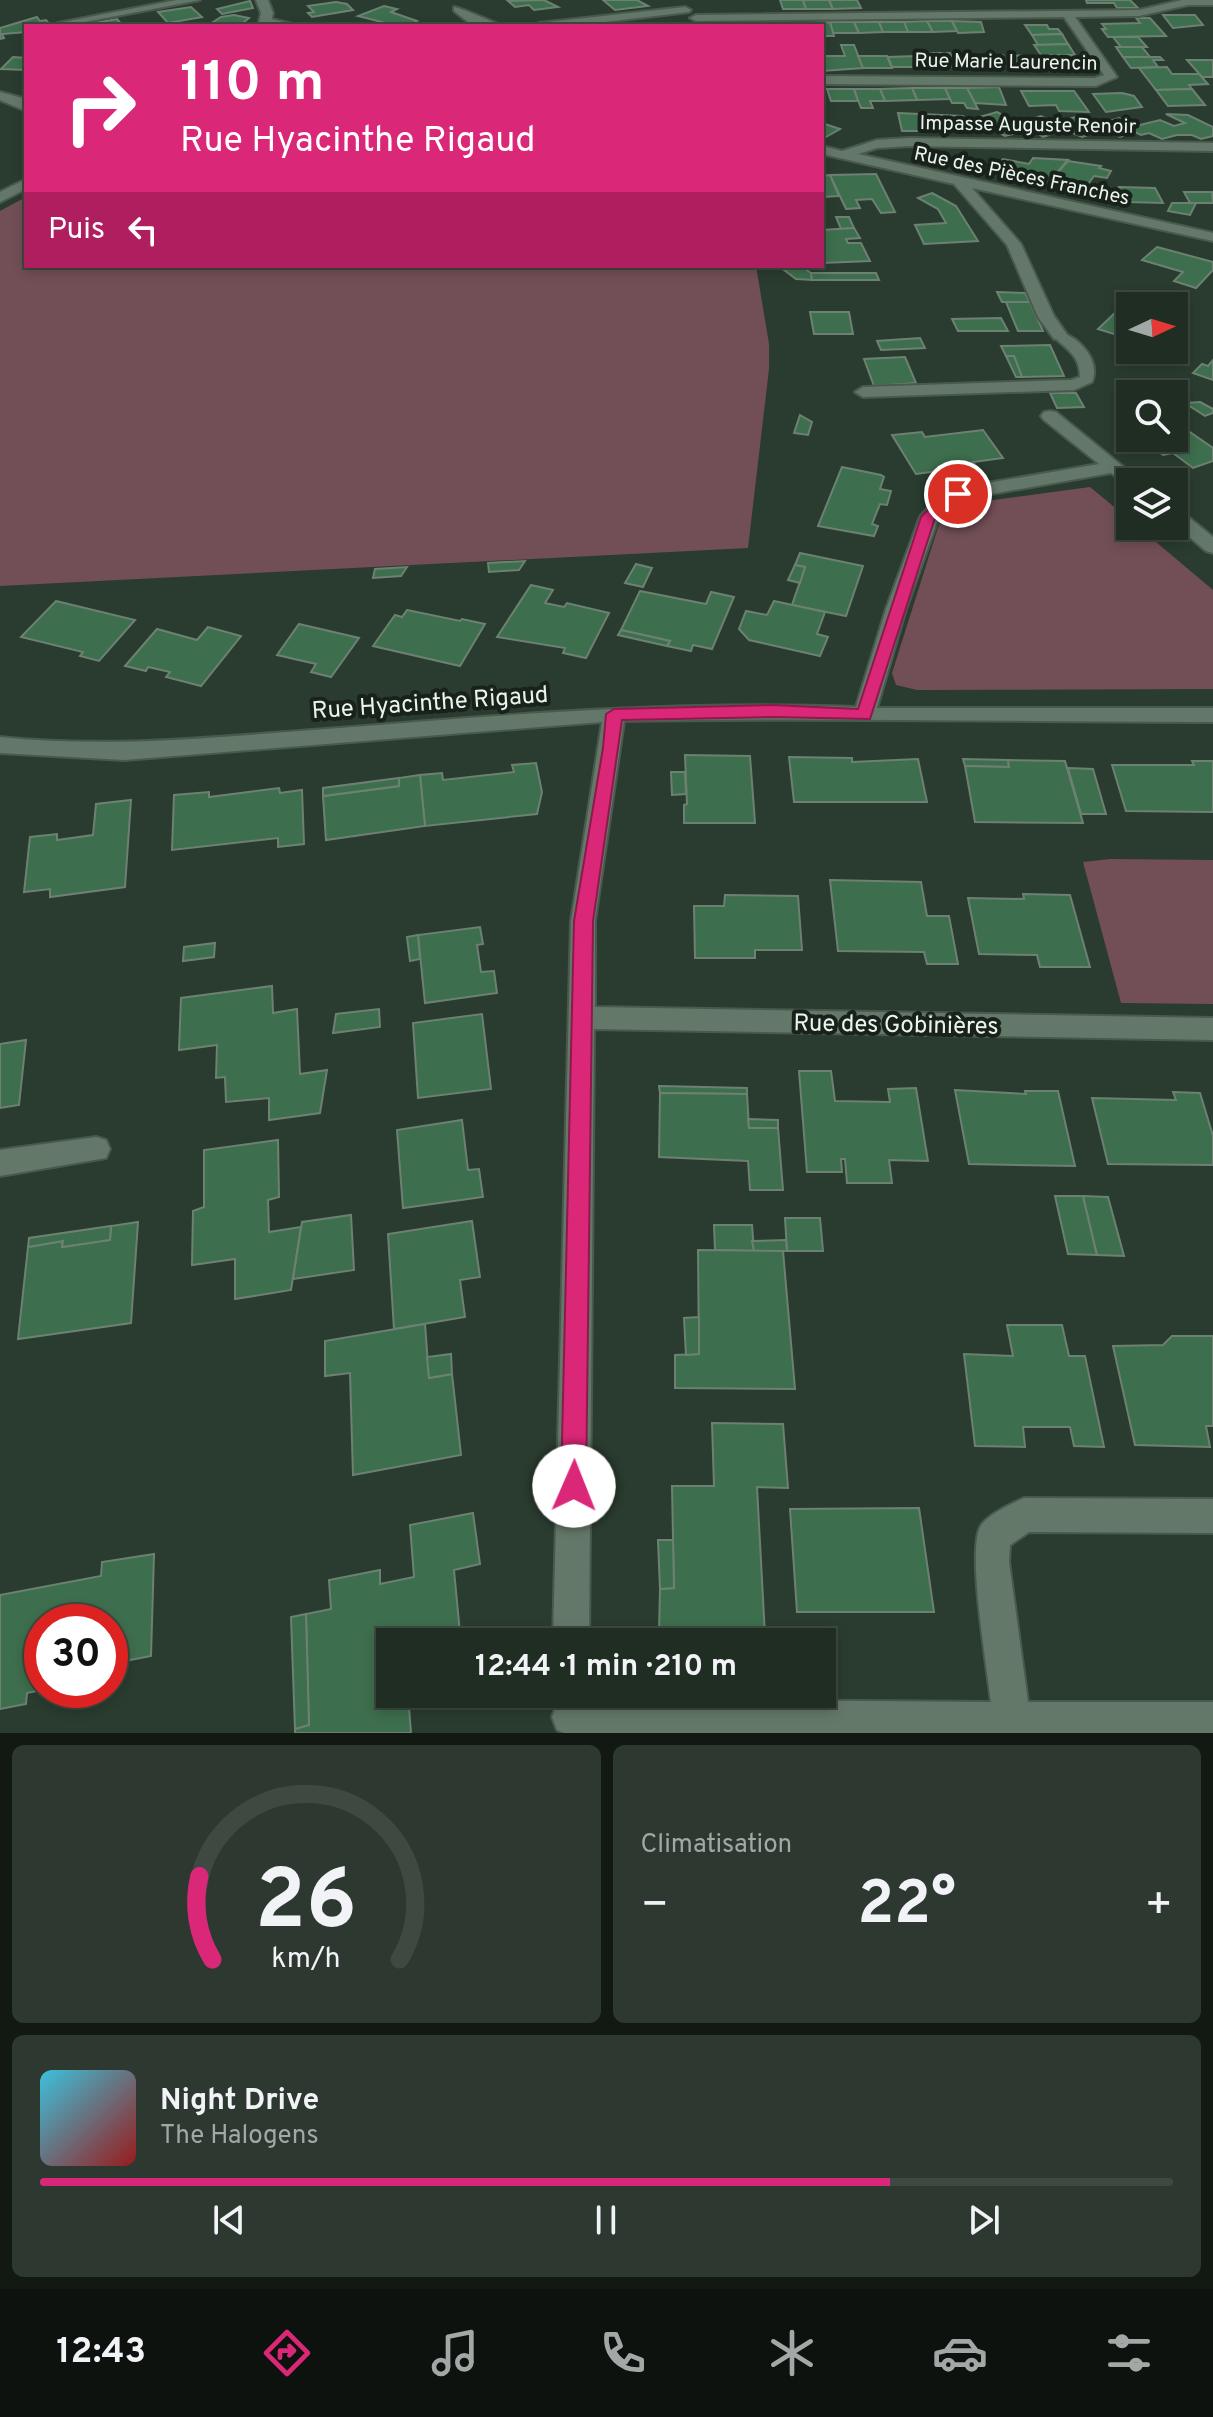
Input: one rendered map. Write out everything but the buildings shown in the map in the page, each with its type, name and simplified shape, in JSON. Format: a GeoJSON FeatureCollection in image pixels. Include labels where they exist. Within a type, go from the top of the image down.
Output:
{"type":"FeatureCollection","features":[{"type":"Feature","properties":{"kind":"street"},"geometry":{"type":"LineString","coordinates":[[262,0],[265,23]]}},
{"type":"Feature","properties":{"kind":"street"},"geometry":{"type":"LineString","coordinates":[[672,0],[694,18]]}},
{"type":"Feature","properties":{"kind":"street","name":"Rue Marie Laurencin"},"geometry":{"type":"LineString","coordinates":[[578,24],[694,18],[1139,13],[1188,2],[1213,2]]}},
{"type":"Feature","properties":{"kind":"street"},"geometry":{"type":"LineString","coordinates":[[458,9],[472,20],[488,24]]}},
{"type":"Feature","properties":{"kind":"street","name":"Rue Marie Laurencin"},"geometry":{"type":"LineString","coordinates":[[824,80],[1109,80],[1108,72],[1067,14]]}},
{"type":"Feature","properties":{"kind":"street"},"geometry":{"type":"LineString","coordinates":[[0,96],[24,104]]}},
{"type":"Feature","properties":{"kind":"street","name":"Impasse Auguste Renoir"},"geometry":{"type":"LineString","coordinates":[[843,155],[875,144],[911,140],[966,145],[1213,147]]}},
{"type":"Feature","properties":{"kind":"street","name":"Rue des Pièces Franches"},"geometry":{"type":"LineString","coordinates":[[824,150],[1213,237]]}},
{"type":"Feature","properties":{"kind":"street"},"geometry":{"type":"LineString","coordinates":[[960,182],[1014,244],[1046,317],[1060,336]]}},
{"type":"Feature","properties":{"kind":"street"},"geometry":{"type":"LineString","coordinates":[[0,198],[24,184]]}},
{"type":"Feature","properties":{"kind":"street"},"geometry":{"type":"LineString","coordinates":[[1050,416],[1115,467]]}},
{"type":"Feature","properties":{"kind":"street"},"geometry":{"type":"LineString","coordinates":[[864,715],[896,609],[935,508],[958,494],[1115,467]]}},
{"type":"Feature","properties":{"kind":"street"},"geometry":{"type":"LineString","coordinates":[[1188,526],[1213,547]]}},
{"type":"Feature","properties":{"kind":"street","name":"Rue Hyacinthe Rigaud"},"geometry":{"type":"LineString","coordinates":[[0,745],[124,752],[614,714],[772,711],[864,715],[1213,715]]}},
{"type":"Feature","properties":{"kind":"street"},"geometry":{"type":"LineString","coordinates":[[571,1628],[580,1018],[586,888],[611,748],[614,714]]}},
{"type":"Feature","properties":{"kind":"street","name":"Rue des Gobinières"},"geometry":{"type":"LineString","coordinates":[[580,1018],[1213,1029]]}},
{"type":"Feature","properties":{"kind":"street"},"geometry":{"type":"LineString","coordinates":[[0,1163],[96,1149]]}},
{"type":"Feature","properties":{"kind":"street"},"geometry":{"type":"LineString","coordinates":[[1012,1720],[992,1562],[993,1536],[1024,1515],[1213,1516]]}},
{"type":"Feature","properties":{"kind":"street"},"geometry":{"type":"LineString","coordinates":[[570,1715],[1213,1720]]}},
{"type":"Feature","properties":{"kind":"lane"},"geometry":{"type":"LineString","coordinates":[[63,23],[195,0]]}},
{"type":"Feature","properties":{"kind":"lane"},"geometry":{"type":"LineString","coordinates":[[863,392],[1074,385],[1087,379],[1089,369],[1080,352],[1060,336]]}},
{"type":"Feature","properties":{"kind":"shaded area"},"geometry":{"type":"Polygon","coordinates":[[[24,198],[24,268],[756,268],[769,344],[769,369],[748,548],[0,586],[0,211],[24,198]]]}},
{"type":"Feature","properties":{"kind":"shaded area"},"geometry":{"type":"Polygon","coordinates":[[[1090,487],[1116,508],[1116,540],[1154,540],[1213,590],[1213,689],[917,690],[896,685],[892,673],[942,515],[948,506],[1090,487]]]}},
{"type":"Feature","properties":{"kind":"shaded area"},"geometry":{"type":"Polygon","coordinates":[[[1110,859],[1213,860],[1213,1004],[1121,1003],[1083,862],[1110,859]]]}},
{"type":"Feature","properties":{"kind":"route"},"geometry":{"type":"LineString","coordinates":[[574,1486],[583,921],[614,714],[772,711],[864,715],[896,609],[929,517],[945,500],[958,494]]}}]}
